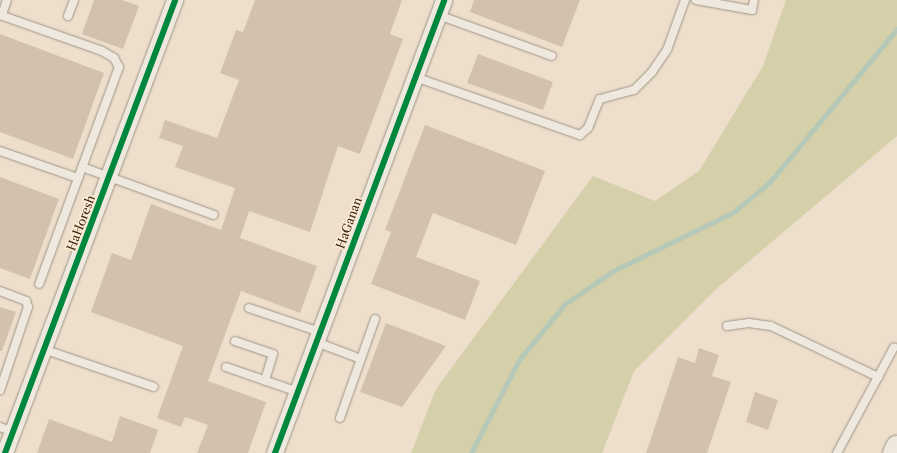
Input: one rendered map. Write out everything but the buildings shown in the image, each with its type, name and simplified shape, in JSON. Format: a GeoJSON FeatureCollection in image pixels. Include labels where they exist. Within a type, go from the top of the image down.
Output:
{"type":"FeatureCollection","features":[{"type":"Feature","properties":{"kind":"street","name":"HaHoresh"},"geometry":{"type":"LineString","coordinates":[[5,453],[6,430],[44,349],[111,176],[175,0]]}},
{"type":"Feature","properties":{"kind":"street","name":"HaGanan"},"geometry":{"type":"LineString","coordinates":[[275,453],[441,7]]}},
{"type":"Feature","properties":{"kind":"street"},"geometry":{"type":"LineString","coordinates":[[894,453],[897,447]]}},
{"type":"Feature","properties":{"kind":"lane"},"geometry":{"type":"LineString","coordinates":[[7,0],[1,15],[102,51],[114,58],[119,67],[39,284]]}},
{"type":"Feature","properties":{"kind":"lane"},"geometry":{"type":"LineString","coordinates":[[68,16],[74,0]]}},
{"type":"Feature","properties":{"kind":"lane"},"geometry":{"type":"LineString","coordinates":[[415,77],[580,135],[588,128],[600,99],[634,90],[652,72],[667,50],[685,0]]}},
{"type":"Feature","properties":{"kind":"lane"},"geometry":{"type":"LineString","coordinates":[[696,0],[752,10],[754,0]]}},
{"type":"Feature","properties":{"kind":"lane"},"geometry":{"type":"LineString","coordinates":[[441,7],[552,56]]}},
{"type":"Feature","properties":{"kind":"lane"},"geometry":{"type":"LineString","coordinates":[[0,151],[78,178]]}},
{"type":"Feature","properties":{"kind":"lane"},"geometry":{"type":"LineString","coordinates":[[82,167],[111,176],[214,215]]}},
{"type":"Feature","properties":{"kind":"lane"},"geometry":{"type":"LineString","coordinates":[[0,291],[26,301],[28,307],[0,390]]}},
{"type":"Feature","properties":{"kind":"lane"},"geometry":{"type":"LineString","coordinates":[[249,308],[318,337],[361,359]]}},
{"type":"Feature","properties":{"kind":"lane"},"geometry":{"type":"LineString","coordinates":[[340,418],[375,319]]}},
{"type":"Feature","properties":{"kind":"lane"},"geometry":{"type":"LineString","coordinates":[[726,326],[749,323],[771,326],[878,377]]}},
{"type":"Feature","properties":{"kind":"lane"},"geometry":{"type":"LineString","coordinates":[[235,341],[273,354],[265,381]]}},
{"type":"Feature","properties":{"kind":"lane"},"geometry":{"type":"LineString","coordinates":[[836,453],[894,347]]}},
{"type":"Feature","properties":{"kind":"lane"},"geometry":{"type":"LineString","coordinates":[[44,349],[154,387]]}},
{"type":"Feature","properties":{"kind":"lane"},"geometry":{"type":"LineString","coordinates":[[226,367],[298,392]]}},
{"type":"Feature","properties":{"kind":"shaded area"},"geometry":{"type":"Polygon","coordinates":[[[786,0],[897,0],[897,136],[715,290],[634,371],[602,453],[411,453],[436,389],[593,176],[655,201],[699,171],[763,66],[786,0]]]}},
{"type":"Feature","properties":{"kind":"waterway"},"geometry":{"type":"LineString","coordinates":[[471,453],[519,360],[565,304],[613,271],[734,212],[770,182],[897,29]]}},
{"type":"Feature","properties":{"kind":"cycle path"},"geometry":{"type":"LineString","coordinates":[[5,453],[175,0]]}},
{"type":"Feature","properties":{"kind":"cycle path"},"geometry":{"type":"LineString","coordinates":[[275,453],[444,0]]}}]}
